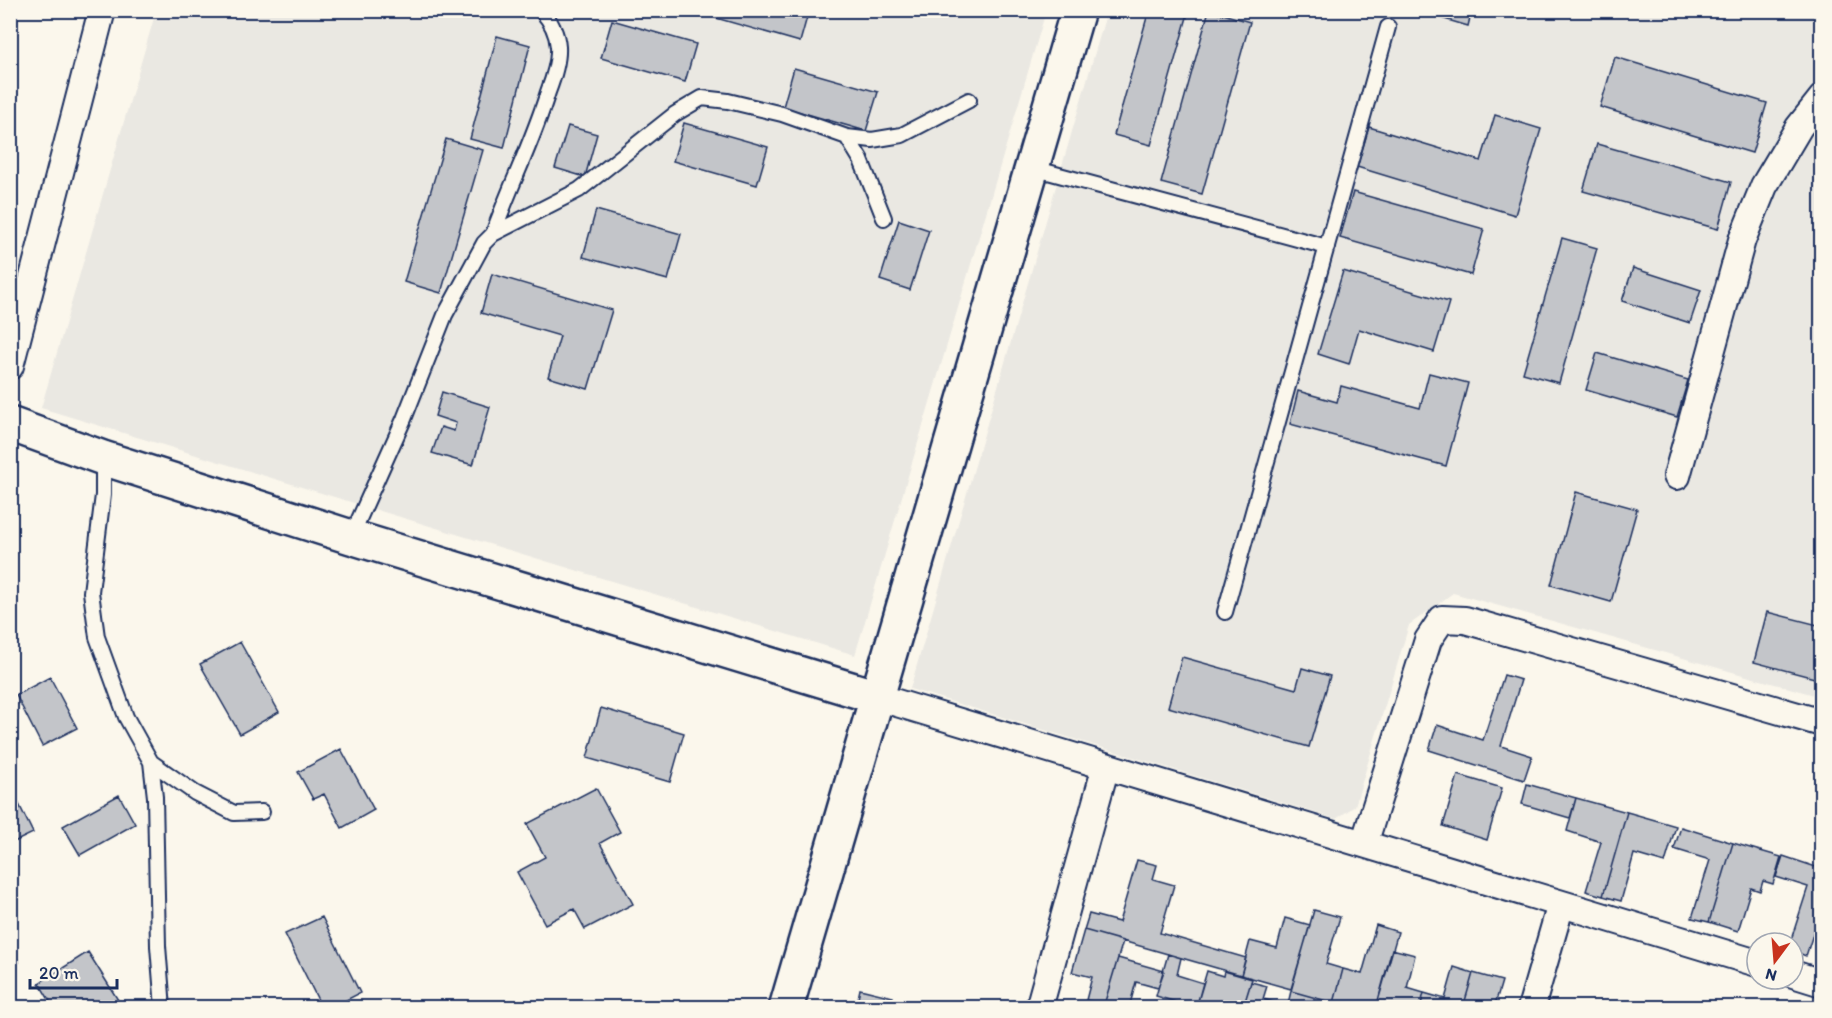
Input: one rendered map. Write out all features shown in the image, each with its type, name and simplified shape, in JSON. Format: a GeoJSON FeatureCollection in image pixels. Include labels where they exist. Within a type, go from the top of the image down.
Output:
{"type":"FeatureCollection","features":[{"type":"Feature","properties":{"kind":"street"},"geometry":{"type":"LineString","coordinates":[[10,366],[102,10]]}},
{"type":"Feature","properties":{"kind":"street"},"geometry":{"type":"LineString","coordinates":[[786,1008],[1078,10]]}},
{"type":"Feature","properties":{"kind":"street"},"geometry":{"type":"LineString","coordinates":[[1677,476],[1742,240],[1764,186],[1799,128],[1821,98]]}},
{"type":"Feature","properties":{"kind":"street"},"geometry":{"type":"LineString","coordinates":[[10,424],[103,458],[351,537],[1745,959]]}},
{"type":"Feature","properties":{"kind":"street"},"geometry":{"type":"LineString","coordinates":[[1364,844],[1428,640],[1443,619],[1465,620],[1821,723]]}},
{"type":"Feature","properties":{"kind":"street"},"geometry":{"type":"LineString","coordinates":[[1039,1008],[1106,766]]}},
{"type":"Feature","properties":{"kind":"street"},"geometry":{"type":"LineString","coordinates":[[1531,1008],[1561,904]]}},
{"type":"Feature","properties":{"kind":"street"},"geometry":{"type":"LineString","coordinates":[[1805,978],[1821,983]]}},
{"type":"Feature","properties":{"kind":"lane"},"geometry":{"type":"LineString","coordinates":[[493,234],[508,193],[536,131],[559,50],[556,33],[542,10]]}},
{"type":"Feature","properties":{"kind":"lane"},"geometry":{"type":"LineString","coordinates":[[1225,612],[1388,27]]}},
{"type":"Feature","properties":{"kind":"lane"},"geometry":{"type":"LineString","coordinates":[[351,537],[404,419],[445,315],[484,243],[493,234],[579,190],[675,114],[702,98],[728,101],[782,114],[847,137],[872,140],[902,135],[969,100]]}},
{"type":"Feature","properties":{"kind":"lane"},"geometry":{"type":"LineString","coordinates":[[847,137],[861,160],[884,218]]}},
{"type":"Feature","properties":{"kind":"lane"},"geometry":{"type":"LineString","coordinates":[[1033,168],[1327,247]]}},
{"type":"Feature","properties":{"kind":"lane"},"geometry":{"type":"LineString","coordinates":[[103,458],[103,495],[91,592],[97,638],[126,717],[151,762],[155,797],[158,946],[163,1008]]}},
{"type":"Feature","properties":{"kind":"lane"},"geometry":{"type":"LineString","coordinates":[[151,762],[195,793],[234,813],[262,812]]}},
{"type":"Feature","properties":{"kind":"shaded area"},"geometry":{"type":"Polygon","coordinates":[[[156,11],[1046,11],[855,655],[41,408],[156,11]]]}},
{"type":"Feature","properties":{"kind":"shaded area"},"geometry":{"type":"Polygon","coordinates":[[[1107,11],[1821,11],[1821,697],[1453,593],[1409,625],[1355,806],[1336,819],[910,689],[1107,11]]]}},
{"type":"Feature","properties":{"kind":"building"},"geometry":{"type":"Polygon","coordinates":[[[718,10],[809,10],[800,42],[716,18],[718,10]]]}},
{"type":"Feature","properties":{"kind":"building"},"geometry":{"type":"Polygon","coordinates":[[[1149,10],[1189,10],[1151,145],[1114,135],[1149,10]]]}},
{"type":"Feature","properties":{"kind":"building"},"geometry":{"type":"Polygon","coordinates":[[[1209,10],[1250,22],[1202,194],[1161,183],[1209,10]]]}},
{"type":"Feature","properties":{"kind":"building"},"geometry":{"type":"Polygon","coordinates":[[[1443,10],[1472,10],[1468,26],[1441,18],[1443,10]]]}},
{"type":"Feature","properties":{"kind":"building"},"geometry":{"type":"Polygon","coordinates":[[[612,20],[696,44],[685,82],[601,58],[612,20]]]}},
{"type":"Feature","properties":{"kind":"building"},"geometry":{"type":"Polygon","coordinates":[[[497,36],[530,45],[504,148],[470,139],[497,36]]]}},
{"type":"Feature","properties":{"kind":"building"},"geometry":{"type":"Polygon","coordinates":[[[1615,57],[1767,103],[1752,153],[1600,107],[1615,57]]]}},
{"type":"Feature","properties":{"kind":"building"},"geometry":{"type":"Polygon","coordinates":[[[794,68],[878,92],[866,131],[783,107],[794,68]]]}},
{"type":"Feature","properties":{"kind":"building"},"geometry":{"type":"Polygon","coordinates":[[[1495,115],[1541,129],[1515,215],[1357,167],[1369,127],[1481,161],[1495,115]]]}},
{"type":"Feature","properties":{"kind":"building"},"geometry":{"type":"Polygon","coordinates":[[[684,123],[768,147],[757,185],[673,161],[684,123]]]}},
{"type":"Feature","properties":{"kind":"building"},"geometry":{"type":"Polygon","coordinates":[[[568,126],[597,134],[585,177],[555,168],[568,126]]]}},
{"type":"Feature","properties":{"kind":"building"},"geometry":{"type":"Polygon","coordinates":[[[446,139],[483,150],[441,293],[404,282],[446,139]]]}},
{"type":"Feature","properties":{"kind":"building"},"geometry":{"type":"Polygon","coordinates":[[[1597,144],[1731,182],[1718,229],[1583,191],[1597,144]]]}},
{"type":"Feature","properties":{"kind":"building"},"geometry":{"type":"Polygon","coordinates":[[[1353,192],[1484,229],[1471,275],[1340,238],[1353,192]]]}},
{"type":"Feature","properties":{"kind":"building"},"geometry":{"type":"Polygon","coordinates":[[[596,210],[681,234],[668,280],[583,257],[596,210]]]}},
{"type":"Feature","properties":{"kind":"building"},"geometry":{"type":"Polygon","coordinates":[[[899,220],[929,230],[910,290],[880,280],[899,220]]]}},
{"type":"Feature","properties":{"kind":"building"},"geometry":{"type":"Polygon","coordinates":[[[1562,238],[1597,248],[1559,383],[1523,373],[1562,238]]]}},
{"type":"Feature","properties":{"kind":"building"},"geometry":{"type":"Polygon","coordinates":[[[1633,268],[1701,290],[1690,323],[1622,301],[1633,268]]]}},
{"type":"Feature","properties":{"kind":"building"},"geometry":{"type":"Polygon","coordinates":[[[1343,271],[1449,302],[1434,352],[1359,329],[1349,364],[1318,354],[1343,271]]]}},
{"type":"Feature","properties":{"kind":"building"},"geometry":{"type":"Polygon","coordinates":[[[492,274],[612,310],[588,389],[548,377],[560,336],[481,313],[492,274]]]}},
{"type":"Feature","properties":{"kind":"building"},"geometry":{"type":"Polygon","coordinates":[[[1597,353],[1688,380],[1677,417],[1586,390],[1597,353]]]}},
{"type":"Feature","properties":{"kind":"building"},"geometry":{"type":"Polygon","coordinates":[[[1429,373],[1468,383],[1446,466],[1290,424],[1298,391],[1337,402],[1341,386],[1420,408],[1429,373]]]}},
{"type":"Feature","properties":{"kind":"building"},"geometry":{"type":"Polygon","coordinates":[[[442,392],[490,407],[473,465],[432,453],[441,427],[454,431],[456,423],[435,416],[442,392]]]}},
{"type":"Feature","properties":{"kind":"building"},"geometry":{"type":"Polygon","coordinates":[[[1576,492],[1637,509],[1611,602],[1551,585],[1576,492]]]}},
{"type":"Feature","properties":{"kind":"building"},"geometry":{"type":"Polygon","coordinates":[[[1767,612],[1822,626],[1822,680],[1754,662],[1767,612]]]}},
{"type":"Feature","properties":{"kind":"building"},"geometry":{"type":"Polygon","coordinates":[[[240,642],[279,712],[240,734],[200,664],[240,642]]]}},
{"type":"Feature","properties":{"kind":"building"},"geometry":{"type":"Polygon","coordinates":[[[1182,657],[1296,689],[1302,668],[1330,676],[1309,747],[1168,707],[1182,657]]]}},
{"type":"Feature","properties":{"kind":"building"},"geometry":{"type":"Polygon","coordinates":[[[1504,675],[1521,680],[1501,746],[1532,756],[1524,780],[1429,750],[1437,725],[1483,740],[1504,675]]]}},
{"type":"Feature","properties":{"kind":"building"},"geometry":{"type":"Polygon","coordinates":[[[50,677],[77,728],[42,746],[16,695],[50,677]]]}},
{"type":"Feature","properties":{"kind":"building"},"geometry":{"type":"Polygon","coordinates":[[[601,708],[684,733],[670,782],[587,758],[601,708]]]}},
{"type":"Feature","properties":{"kind":"building"},"geometry":{"type":"Polygon","coordinates":[[[341,749],[374,810],[342,828],[324,794],[313,799],[298,772],[341,749]]]}},
{"type":"Feature","properties":{"kind":"building"},"geometry":{"type":"Polygon","coordinates":[[[1458,775],[1502,788],[1487,840],[1443,826],[1458,775]]]}},
{"type":"Feature","properties":{"kind":"building"},"geometry":{"type":"Polygon","coordinates":[[[1527,784],[1576,798],[1570,818],[1522,804],[1527,784]]]}},
{"type":"Feature","properties":{"kind":"building"},"geometry":{"type":"Polygon","coordinates":[[[596,788],[620,832],[600,843],[633,904],[585,929],[574,909],[545,924],[517,872],[545,857],[527,824],[596,788]]]}},
{"type":"Feature","properties":{"kind":"building"},"geometry":{"type":"Polygon","coordinates":[[[10,790],[33,833],[10,844],[10,790]]]}},
{"type":"Feature","properties":{"kind":"building"},"geometry":{"type":"Polygon","coordinates":[[[119,795],[135,824],[80,855],[63,826],[119,795]]]}},
{"type":"Feature","properties":{"kind":"building"},"geometry":{"type":"Polygon","coordinates":[[[1576,798],[1627,812],[1603,896],[1586,891],[1601,842],[1567,831],[1576,798]]]}},
{"type":"Feature","properties":{"kind":"building"},"geometry":{"type":"Polygon","coordinates":[[[1627,812],[1676,826],[1665,863],[1634,854],[1621,901],[1603,896],[1627,812]]]}},
{"type":"Feature","properties":{"kind":"building"},"geometry":{"type":"Polygon","coordinates":[[[1681,827],[1733,843],[1709,922],[1692,918],[1710,860],[1674,849],[1681,827]]]}},
{"type":"Feature","properties":{"kind":"building"},"geometry":{"type":"Polygon","coordinates":[[[1733,843],[1781,857],[1773,884],[1763,881],[1760,891],[1751,888],[1738,931],[1709,922],[1733,843]]]}},
{"type":"Feature","properties":{"kind":"building"},"geometry":{"type":"Polygon","coordinates":[[[1783,856],[1822,869],[1822,906],[1806,956],[1805,931],[1794,931],[1808,887],[1776,877],[1783,856]]]}},
{"type":"Feature","properties":{"kind":"building"},"geometry":{"type":"Polygon","coordinates":[[[1137,860],[1157,865],[1153,879],[1174,885],[1160,933],[1246,958],[1241,975],[1084,930],[1089,914],[1119,922],[1137,860]]]}},
{"type":"Feature","properties":{"kind":"building"},"geometry":{"type":"Polygon","coordinates":[[[1314,910],[1340,917],[1326,964],[1343,969],[1334,1003],[1291,991],[1314,910]]]}},
{"type":"Feature","properties":{"kind":"building"},"geometry":{"type":"Polygon","coordinates":[[[322,917],[360,993],[331,1008],[322,1008],[285,934],[322,917]]]}},
{"type":"Feature","properties":{"kind":"building"},"geometry":{"type":"Polygon","coordinates":[[[1285,918],[1310,925],[1291,989],[1241,975],[1250,941],[1277,948],[1285,918]]]}},
{"type":"Feature","properties":{"kind":"building"},"geometry":{"type":"Polygon","coordinates":[[[1376,925],[1398,932],[1376,1008],[1349,1008],[1334,1003],[1343,969],[1362,974],[1376,925]]]}},
{"type":"Feature","properties":{"kind":"building"},"geometry":{"type":"Polygon","coordinates":[[[1084,930],[1123,941],[1104,1005],[1086,1000],[1092,977],[1072,972],[1084,930]]]}},
{"type":"Feature","properties":{"kind":"building"},"geometry":{"type":"Polygon","coordinates":[[[10,947],[19,962],[10,968],[10,947]]]}},
{"type":"Feature","properties":{"kind":"building"},"geometry":{"type":"Polygon","coordinates":[[[1392,949],[1415,955],[1407,988],[1424,993],[1420,1008],[1376,1008],[1392,949]]]}},
{"type":"Feature","properties":{"kind":"building"},"geometry":{"type":"Polygon","coordinates":[[[88,952],[123,1008],[54,1008],[39,983],[88,952]]]}},
{"type":"Feature","properties":{"kind":"building"},"geometry":{"type":"Polygon","coordinates":[[[1168,954],[1181,958],[1177,975],[1203,983],[1196,1008],[1175,1008],[1176,1002],[1156,996],[1168,954]]]}},
{"type":"Feature","properties":{"kind":"building"},"geometry":{"type":"Polygon","coordinates":[[[1118,958],[1164,971],[1158,988],[1136,982],[1129,1008],[1104,1005],[1118,958]]]}},
{"type":"Feature","properties":{"kind":"building"},"geometry":{"type":"Polygon","coordinates":[[[1454,967],[1473,973],[1463,1008],[1420,1008],[1424,993],[1445,999],[1454,967]]]}},
{"type":"Feature","properties":{"kind":"building"},"geometry":{"type":"Polygon","coordinates":[[[1207,971],[1223,976],[1224,971],[1252,979],[1243,1008],[1221,1006],[1221,1008],[1196,1008],[1207,971]]]}},
{"type":"Feature","properties":{"kind":"building"},"geometry":{"type":"Polygon","coordinates":[[[1473,973],[1502,981],[1494,1008],[1463,1008],[1473,973]]]}},
{"type":"Feature","properties":{"kind":"building"},"geometry":{"type":"Polygon","coordinates":[[[1251,982],[1267,986],[1263,999],[1287,1006],[1287,1008],[1243,1008],[1251,982]]]}},
{"type":"Feature","properties":{"kind":"building"},"geometry":{"type":"Polygon","coordinates":[[[860,989],[893,997],[890,1008],[856,1008],[860,989]]]}},
{"type":"Feature","properties":{"kind":"building"},"geometry":{"type":"Polygon","coordinates":[[[1291,991],[1334,1003],[1332,1008],[1287,1008],[1291,991]]]}}]}
